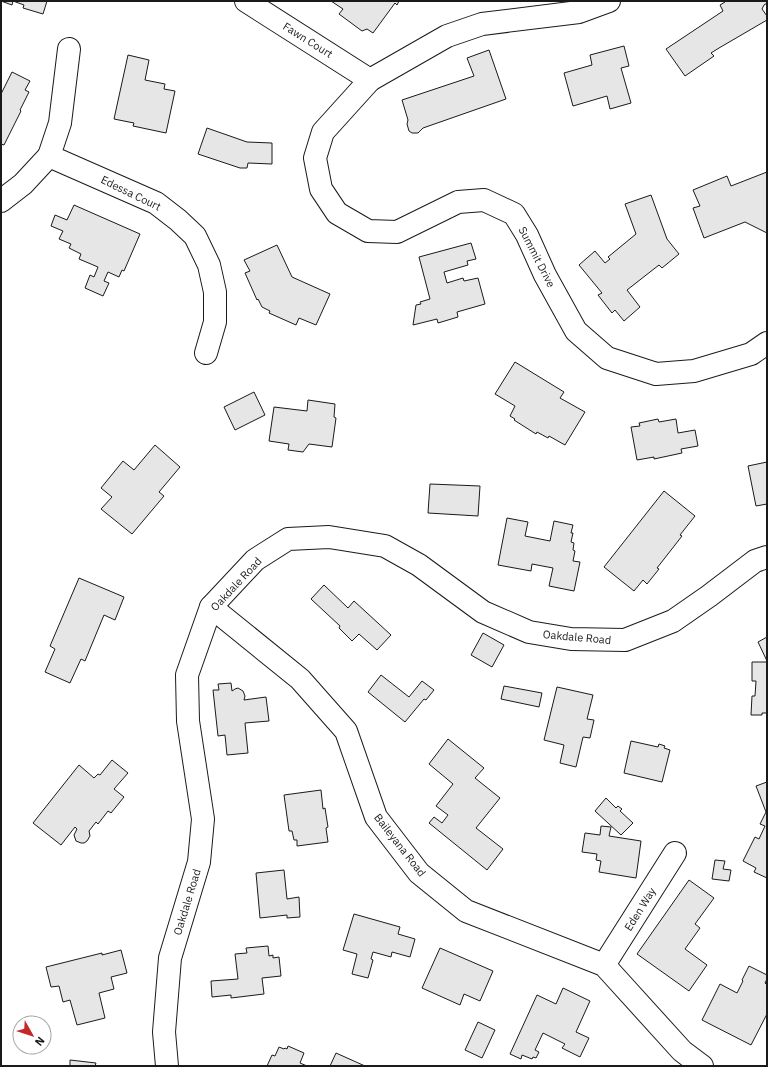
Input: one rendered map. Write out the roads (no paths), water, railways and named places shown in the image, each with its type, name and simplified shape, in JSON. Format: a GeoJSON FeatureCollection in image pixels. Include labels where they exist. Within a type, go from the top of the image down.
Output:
{"type":"FeatureCollection","features":[{"type":"Feature","properties":{"kind":"street","name":"Fawn Court"},"geometry":{"type":"LineString","coordinates":[[246,1],[370,80]]}},
{"type":"Feature","properties":{"kind":"street","name":"Summit Drive"},"geometry":{"type":"LineString","coordinates":[[609,1],[579,12],[475,26],[447,36],[370,80],[324,132],[315,158],[321,189],[337,213],[368,231],[396,232],[458,202],[484,200],[514,214],[527,235],[545,275],[576,331],[607,358],[656,374],[694,371],[751,354],[767,343]]}},
{"type":"Feature","properties":{"kind":"street"},"geometry":{"type":"LineString","coordinates":[[1,202],[23,184],[49,156],[60,123],[69,49]]}},
{"type":"Feature","properties":{"kind":"street","name":"Edessa Court"},"geometry":{"type":"LineString","coordinates":[[49,156],[156,203],[178,220],[195,236],[209,265],[215,292],[215,322],[206,353]]}},
{"type":"Feature","properties":{"kind":"street","name":"Oakdale Road"},"geometry":{"type":"LineString","coordinates":[[167,1066],[164,1032],[170,958],[199,862],[203,819],[188,721],[187,675],[212,607],[255,560],[288,539],[329,537],[385,546],[419,565],[484,612],[529,632],[571,639],[625,640],[673,622],[755,561],[767,557]]}},
{"type":"Feature","properties":{"kind":"street","name":"Baileyana Road"},"geometry":{"type":"LineString","coordinates":[[212,607],[300,679],[346,731],[376,817],[419,873],[466,911],[604,965],[682,1051],[702,1066]]}},
{"type":"Feature","properties":{"kind":"street","name":"Eden Way"},"geometry":{"type":"LineString","coordinates":[[604,965],[675,853]]}}]}
